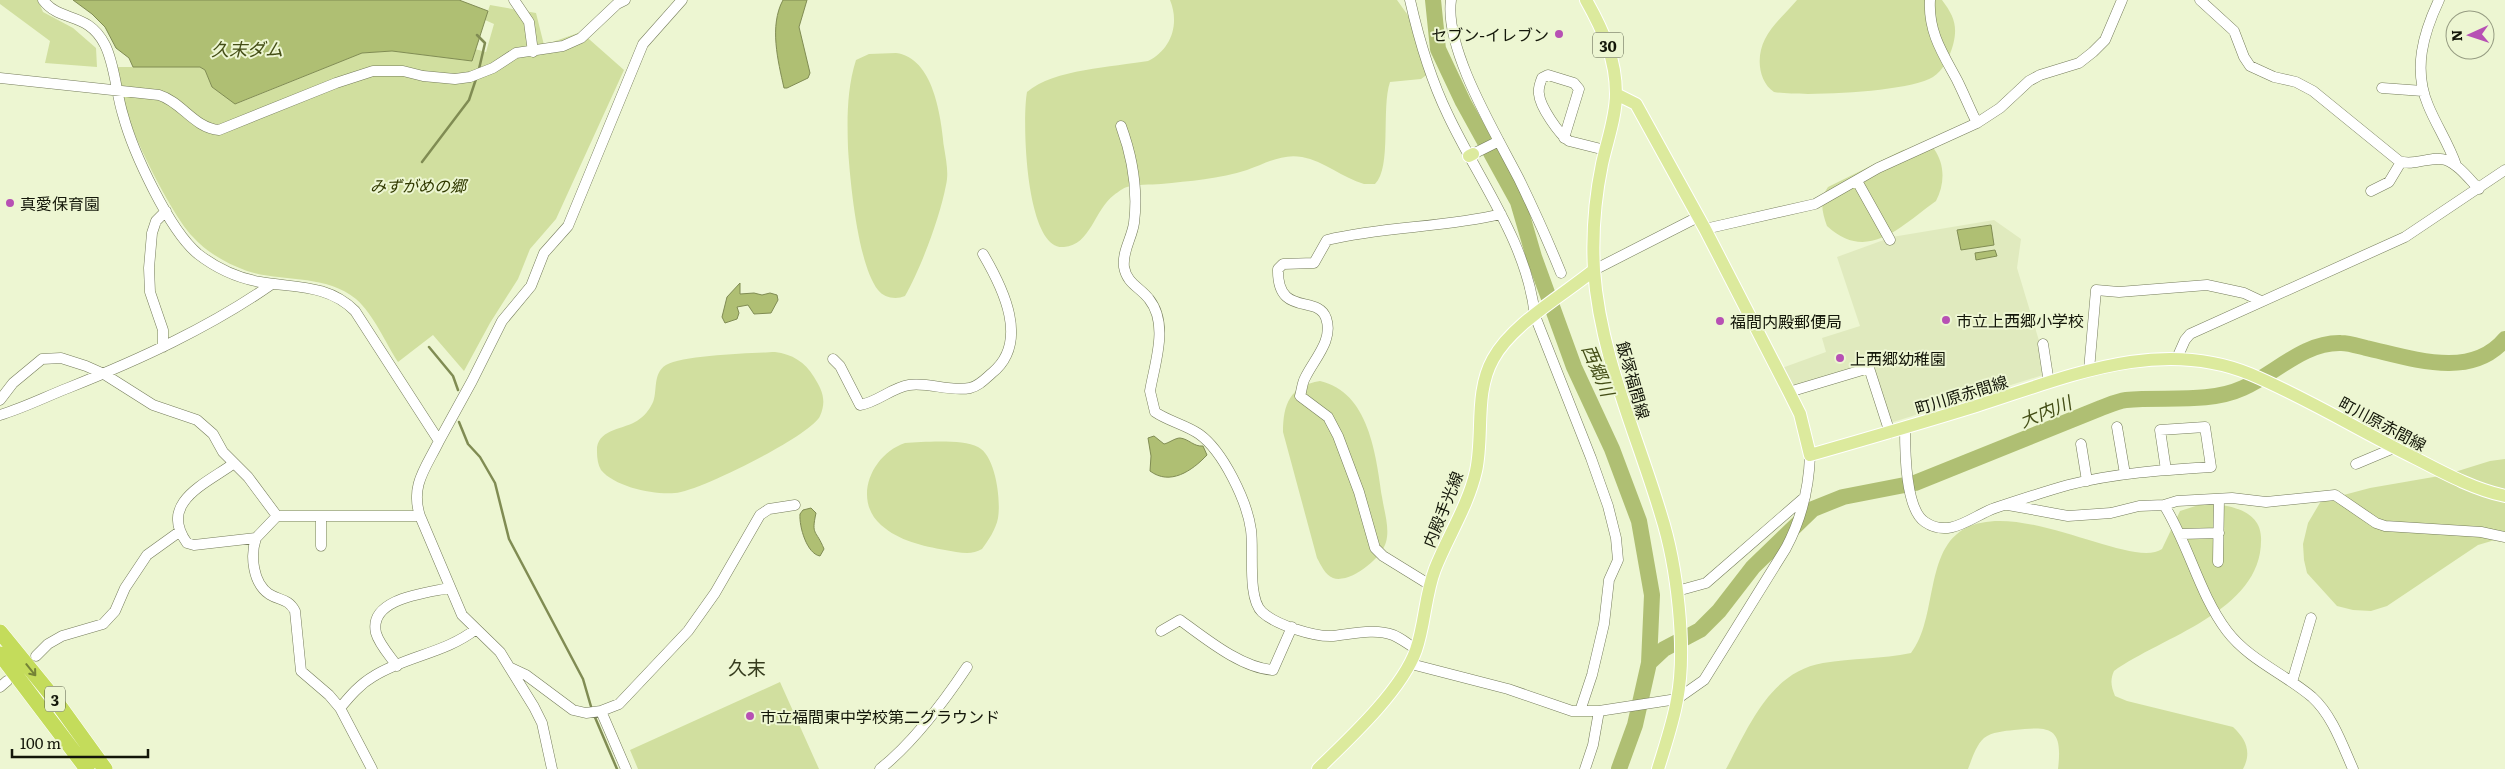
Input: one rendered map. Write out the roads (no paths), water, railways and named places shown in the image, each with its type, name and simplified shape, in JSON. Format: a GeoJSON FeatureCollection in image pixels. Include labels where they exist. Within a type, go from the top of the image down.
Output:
{"type":"FeatureCollection","features":[{"type":"Feature","properties":{"kind":"highway","name":"3"},"geometry":{"type":"LineString","coordinates":[[0,632],[53,697],[105,769]]}},
{"type":"Feature","properties":{"kind":"highway","name":"3"},"geometry":{"type":"LineString","coordinates":[[0,654],[54,722],[87,769]]}},
{"type":"Feature","properties":{"kind":"main road","name":"飯塚福間線"},"geometry":{"type":"LineString","coordinates":[[1586,0],[1601,26],[1610,52],[1616,94],[1597,190],[1594,270],[1599,309],[1615,377],[1661,515],[1674,567],[1677,591],[1679,628],[1677,699],[1658,769]]}},
{"type":"Feature","properties":{"kind":"main road"},"geometry":{"type":"LineString","coordinates":[[1616,94],[1636,104],[1705,229],[1800,414],[1810,454]]}},
{"type":"Feature","properties":{"kind":"main road","name":"内殿手光線"},"geometry":{"type":"LineString","coordinates":[[1318,769],[1400,682],[1410,664],[1416,649],[1430,585],[1470,491],[1479,451],[1482,396],[1491,361],[1511,334],[1594,270]]}},
{"type":"Feature","properties":{"kind":"main road","name":"町川原赤間線"},"geometry":{"type":"LineString","coordinates":[[1810,454],[1890,433],[2089,370],[2123,362],[2177,358],[2211,362],[2251,374],[2448,475],[2505,496]]}},
{"type":"Feature","properties":{"kind":"street"},"geometry":{"type":"LineString","coordinates":[[43,0],[56,11],[86,22],[106,47],[116,90],[130,135],[166,211],[188,244],[207,260],[240,276],[272,284],[324,291],[343,298],[355,311],[439,441]]}},
{"type":"Feature","properties":{"kind":"street"},"geometry":{"type":"LineString","coordinates":[[514,0],[529,22],[533,52]]}},
{"type":"Feature","properties":{"kind":"street"},"geometry":{"type":"LineString","coordinates":[[0,78],[167,97],[205,127],[219,130],[336,83],[373,71],[403,71],[423,76],[455,79],[470,77],[493,68],[516,53],[533,52],[563,46],[580,38],[617,4],[626,0]]}},
{"type":"Feature","properties":{"kind":"street"},"geometry":{"type":"LineString","coordinates":[[1410,0],[1423,56],[1448,115],[1471,155],[1523,262],[1536,315],[1608,506],[1617,545],[1618,560],[1609,580],[1604,624],[1592,675],[1580,712]]}},
{"type":"Feature","properties":{"kind":"street"},"geometry":{"type":"LineString","coordinates":[[1452,0],[1452,30],[1457,50],[1497,142],[1535,213],[1560,273]]}},
{"type":"Feature","properties":{"kind":"street"},"geometry":{"type":"LineString","coordinates":[[1930,0],[1930,19],[1939,49],[1957,79],[1976,123]]}},
{"type":"Feature","properties":{"kind":"street"},"geometry":{"type":"LineString","coordinates":[[1705,229],[1800,209],[1815,204],[1878,168],[1976,123],[2000,108],[2029,81],[2040,75],[2079,63],[2093,52],[2108,35],[2122,0]]}},
{"type":"Feature","properties":{"kind":"street"},"geometry":{"type":"LineString","coordinates":[[2200,0],[2234,31],[2244,57],[2250,66],[2274,77],[2296,82],[2313,91],[2400,162],[2405,164],[2444,159],[2456,165],[2479,189]]}},
{"type":"Feature","properties":{"kind":"street"},"geometry":{"type":"LineString","coordinates":[[2439,0],[2426,33],[2420,59],[2420,82],[2456,165]]}},
{"type":"Feature","properties":{"kind":"street"},"geometry":{"type":"LineString","coordinates":[[552,769],[542,723],[511,668],[488,638],[462,615],[449,588],[420,516],[417,505],[417,487],[502,321],[531,286],[544,253],[568,226],[643,44],[677,2]]}},
{"type":"Feature","properties":{"kind":"street"},"geometry":{"type":"LineString","coordinates":[[1564,138],[1579,89],[1574,83],[1548,75],[1542,78],[1539,97],[1564,138],[1569,142],[1605,150]]}},
{"type":"Feature","properties":{"kind":"street"},"geometry":{"type":"LineString","coordinates":[[2382,88],[2423,91]]}},
{"type":"Feature","properties":{"kind":"street"},"geometry":{"type":"LineString","coordinates":[[1121,126],[1128,145],[1136,207],[1134,226],[1125,251],[1124,270],[1133,286],[1148,297],[1160,320],[1150,391],[1151,402],[1155,412],[1199,434],[1230,474],[1242,498],[1251,529],[1254,596],[1260,610],[1274,622],[1292,627],[1330,636],[1378,632],[1393,635],[1416,649]]}},
{"type":"Feature","properties":{"kind":"street"},"geometry":{"type":"LineString","coordinates":[[1471,155],[1497,142]]}},
{"type":"Feature","properties":{"kind":"street"},"geometry":{"type":"LineString","coordinates":[[2371,191],[2389,182],[2400,162]]}},
{"type":"Feature","properties":{"kind":"street"},"geometry":{"type":"LineString","coordinates":[[2177,358],[2184,340],[2190,334],[2405,237],[2505,170]]}},
{"type":"Feature","properties":{"kind":"street"},"geometry":{"type":"LineString","coordinates":[[1857,181],[1890,240]]}},
{"type":"Feature","properties":{"kind":"street"},"geometry":{"type":"LineString","coordinates":[[163,347],[161,324],[150,292],[149,268],[156,221],[166,211]]}},
{"type":"Feature","properties":{"kind":"street"},"geometry":{"type":"LineString","coordinates":[[1430,585],[1382,556],[1375,548],[1359,492],[1335,430],[1328,417],[1300,396],[1304,379],[1325,342],[1327,321],[1325,314],[1288,299],[1280,291],[1278,269],[1282,264],[1314,263],[1327,240],[1411,226],[1465,223],[1501,214]]}},
{"type":"Feature","properties":{"kind":"street"},"geometry":{"type":"LineString","coordinates":[[1594,270],[1698,217]]}},
{"type":"Feature","properties":{"kind":"street"},"geometry":{"type":"LineString","coordinates":[[833,359],[840,366],[860,405],[869,404],[908,385],[927,384],[961,389],[979,384],[1001,366],[1007,354],[1011,335],[1010,317],[998,279],[983,254]]}},
{"type":"Feature","properties":{"kind":"street"},"geometry":{"type":"LineString","coordinates":[[0,415],[104,374],[163,347],[248,301],[272,284]]}},
{"type":"Feature","properties":{"kind":"street"},"geometry":{"type":"LineString","coordinates":[[2089,370],[2096,290],[2119,292],[2207,285],[2244,293],[2261,301]]}},
{"type":"Feature","properties":{"kind":"street"},"geometry":{"type":"LineString","coordinates":[[2044,344],[2049,383]]}},
{"type":"Feature","properties":{"kind":"street"},"geometry":{"type":"LineString","coordinates":[[0,400],[13,383],[42,359],[61,358],[104,374],[153,404],[197,420],[213,434],[223,452],[248,477],[277,516]]}},
{"type":"Feature","properties":{"kind":"street"},"geometry":{"type":"LineString","coordinates":[[1789,392],[1869,368],[1890,433]]}},
{"type":"Feature","properties":{"kind":"street"},"geometry":{"type":"LineString","coordinates":[[2117,427],[2125,474]]}},
{"type":"Feature","properties":{"kind":"street"},"geometry":{"type":"LineString","coordinates":[[1905,428],[1906,474],[1917,513],[1922,521],[1933,527],[1946,528],[1972,521],[1990,510],[2087,481],[2125,474],[2211,467],[2205,427],[2160,430],[2166,470]]}},
{"type":"Feature","properties":{"kind":"street"},"geometry":{"type":"LineString","coordinates":[[2081,444],[2087,481]]}},
{"type":"Feature","properties":{"kind":"street"},"geometry":{"type":"LineString","coordinates":[[2356,464],[2394,448]]}},
{"type":"Feature","properties":{"kind":"street"},"geometry":{"type":"LineString","coordinates":[[1410,664],[1466,677],[1560,708],[1580,712],[1604,711],[1677,699],[1696,687],[1710,670],[1796,529],[1806,496],[1810,454]]}},
{"type":"Feature","properties":{"kind":"street"},"geometry":{"type":"LineString","coordinates":[[234,464],[190,494],[176,517],[178,532],[187,544],[194,545],[256,538]]}},
{"type":"Feature","properties":{"kind":"street"},"geometry":{"type":"LineString","coordinates":[[2008,505],[2068,516],[2111,513],[2139,506],[2164,505],[2176,501],[2219,499],[2266,502],[2335,495],[2376,523],[2386,526],[2482,532],[2505,537]]}},
{"type":"Feature","properties":{"kind":"street"},"geometry":{"type":"LineString","coordinates":[[1677,591],[1706,583],[1806,496]]}},
{"type":"Feature","properties":{"kind":"street"},"geometry":{"type":"LineString","coordinates":[[2218,562],[2219,499]]}},
{"type":"Feature","properties":{"kind":"street"},"geometry":{"type":"LineString","coordinates":[[511,668],[526,675],[573,710],[586,713],[601,711],[619,704],[688,632],[715,593],[760,515],[769,509],[795,505]]}},
{"type":"Feature","properties":{"kind":"street"},"geometry":{"type":"LineString","coordinates":[[2164,505],[2180,534],[2213,609],[2226,630],[2236,642],[2313,698],[2324,710],[2353,769]]}},
{"type":"Feature","properties":{"kind":"street"},"geometry":{"type":"LineString","coordinates":[[372,769],[340,708],[329,695],[302,671],[295,611],[291,603],[267,592],[262,585],[254,568],[256,538],[277,516],[420,516]]}},
{"type":"Feature","properties":{"kind":"street"},"geometry":{"type":"LineString","coordinates":[[321,516],[321,546]]}},
{"type":"Feature","properties":{"kind":"street"},"geometry":{"type":"LineString","coordinates":[[36,656],[48,644],[62,636],[103,624],[115,611],[125,588],[147,555],[178,532]]}},
{"type":"Feature","properties":{"kind":"street"},"geometry":{"type":"LineString","coordinates":[[2180,534],[2218,533]]}},
{"type":"Feature","properties":{"kind":"street"},"geometry":{"type":"LineString","coordinates":[[396,666],[376,635],[379,616],[391,602],[449,588]]}},
{"type":"Feature","properties":{"kind":"street"},"geometry":{"type":"LineString","coordinates":[[2292,682],[2311,618]]}},
{"type":"Feature","properties":{"kind":"street"},"geometry":{"type":"LineString","coordinates":[[1161,630],[1180,620],[1231,654],[1266,670],[1272,670],[1292,627]]}},
{"type":"Feature","properties":{"kind":"street"},"geometry":{"type":"LineString","coordinates":[[340,708],[355,690],[375,675],[456,643],[476,629]]}},
{"type":"Feature","properties":{"kind":"street"},"geometry":{"type":"LineString","coordinates":[[880,769],[893,759],[967,667]]}},
{"type":"Feature","properties":{"kind":"street"},"geometry":{"type":"LineString","coordinates":[[601,711],[626,769]]}},
{"type":"Feature","properties":{"kind":"street"},"geometry":{"type":"LineString","coordinates":[[1585,769],[1604,711]]}},
{"type":"Feature","properties":{"kind":"water","name":"久末ダム"},"geometry":{"type":"Polygon","coordinates":[[[73,0],[459,0],[488,11],[472,61],[392,51],[362,53],[235,104],[212,87],[205,70],[200,67],[133,67],[129,58],[116,48],[105,27],[92,14],[73,0]]]}},
{"type":"Feature","properties":{"kind":"water"},"geometry":{"type":"Polygon","coordinates":[[[783,0],[807,0],[799,27],[810,73],[808,78],[787,88],[784,88],[776,44],[776,21],[783,0]]]}},
{"type":"Feature","properties":{"kind":"water"},"geometry":{"type":"Polygon","coordinates":[[[1991,225],[1994,245],[1961,250],[1957,230],[1991,225]]]}},
{"type":"Feature","properties":{"kind":"water"},"geometry":{"type":"Polygon","coordinates":[[[1995,250],[1997,256],[1976,260],[1975,253],[1995,250]]]}},
{"type":"Feature","properties":{"kind":"water"},"geometry":{"type":"Polygon","coordinates":[[[740,283],[740,294],[754,293],[762,295],[770,293],[777,295],[778,300],[771,313],[754,314],[748,305],[737,307],[739,313],[737,319],[725,323],[722,317],[727,297],[740,283]]]}},
{"type":"Feature","properties":{"kind":"water"},"geometry":{"type":"Polygon","coordinates":[[[1154,436],[1164,444],[1180,438],[1203,446],[1207,455],[1195,466],[1180,475],[1165,477],[1158,475],[1150,471],[1151,456],[1148,438],[1154,436]]]}},
{"type":"Feature","properties":{"kind":"water"},"geometry":{"type":"Polygon","coordinates":[[[811,508],[816,513],[814,529],[824,549],[820,556],[811,550],[801,526],[800,514],[803,510],[811,508]]]}},
{"type":"Feature","properties":{"kind":"waterway","name":"西郷川"},"geometry":{"type":"LineString","coordinates":[[1433,0],[1438,49],[1463,102],[1518,202],[1534,257],[1574,367],[1612,449],[1639,521],[1652,595],[1649,663],[1635,725],[1619,769]]}},
{"type":"Feature","properties":{"kind":"waterway"},"geometry":{"type":"LineString","coordinates":[[477,35],[485,43],[479,69]]}},
{"type":"Feature","properties":{"kind":"waterway"},"geometry":{"type":"LineString","coordinates":[[422,162],[469,100],[476,79]]}},
{"type":"Feature","properties":{"kind":"waterway","name":"大内川"},"geometry":{"type":"LineString","coordinates":[[1649,663],[1664,649],[1700,630],[1719,611],[1753,567],[1813,509],[1843,497],[1915,483],[2120,401],[2201,398],[2229,393],[2255,382],[2302,353],[2327,344],[2341,343],[2402,357],[2440,363],[2458,363],[2475,359],[2491,352],[2505,339]]}},
{"type":"Feature","properties":{"kind":"waterway"},"geometry":{"type":"LineString","coordinates":[[429,347],[453,376],[458,390]]}},
{"type":"Feature","properties":{"kind":"waterway"},"geometry":{"type":"LineString","coordinates":[[459,422],[468,444],[480,457],[495,483],[509,539],[583,679],[592,710]]}},
{"type":"Feature","properties":{"kind":"waterway"},"geometry":{"type":"LineString","coordinates":[[594,715],[617,769]]}},
{"type":"Feature","properties":{"kind":"place","name":"セブン-イレブン"},"geometry":{"type":"Point","coordinates":[1559,34]}},
{"type":"Feature","properties":{"kind":"place","name":"真愛保育園"},"geometry":{"type":"Point","coordinates":[10,203]}},
{"type":"Feature","properties":{"kind":"place","name":"市立上西郷小学校"},"geometry":{"type":"Point","coordinates":[1946,320]}},
{"type":"Feature","properties":{"kind":"place","name":"福間内殿郵便局"},"geometry":{"type":"Point","coordinates":[1720,321]}},
{"type":"Feature","properties":{"kind":"place","name":"上西郷幼稚園"},"geometry":{"type":"Point","coordinates":[1840,358]}},
{"type":"Feature","properties":{"kind":"place","name":"市立福間東中学校第二グラウンド"},"geometry":{"type":"Point","coordinates":[750,716]}},
{"type":"Feature","properties":{"kind":"district","name":"久末"},"geometry":{"type":"Point","coordinates":[747,667]}},
{"type":"Feature","properties":{"kind":"park label","name":"みずがめの郷"},"geometry":{"type":"Point","coordinates":[418,185]}}]}
